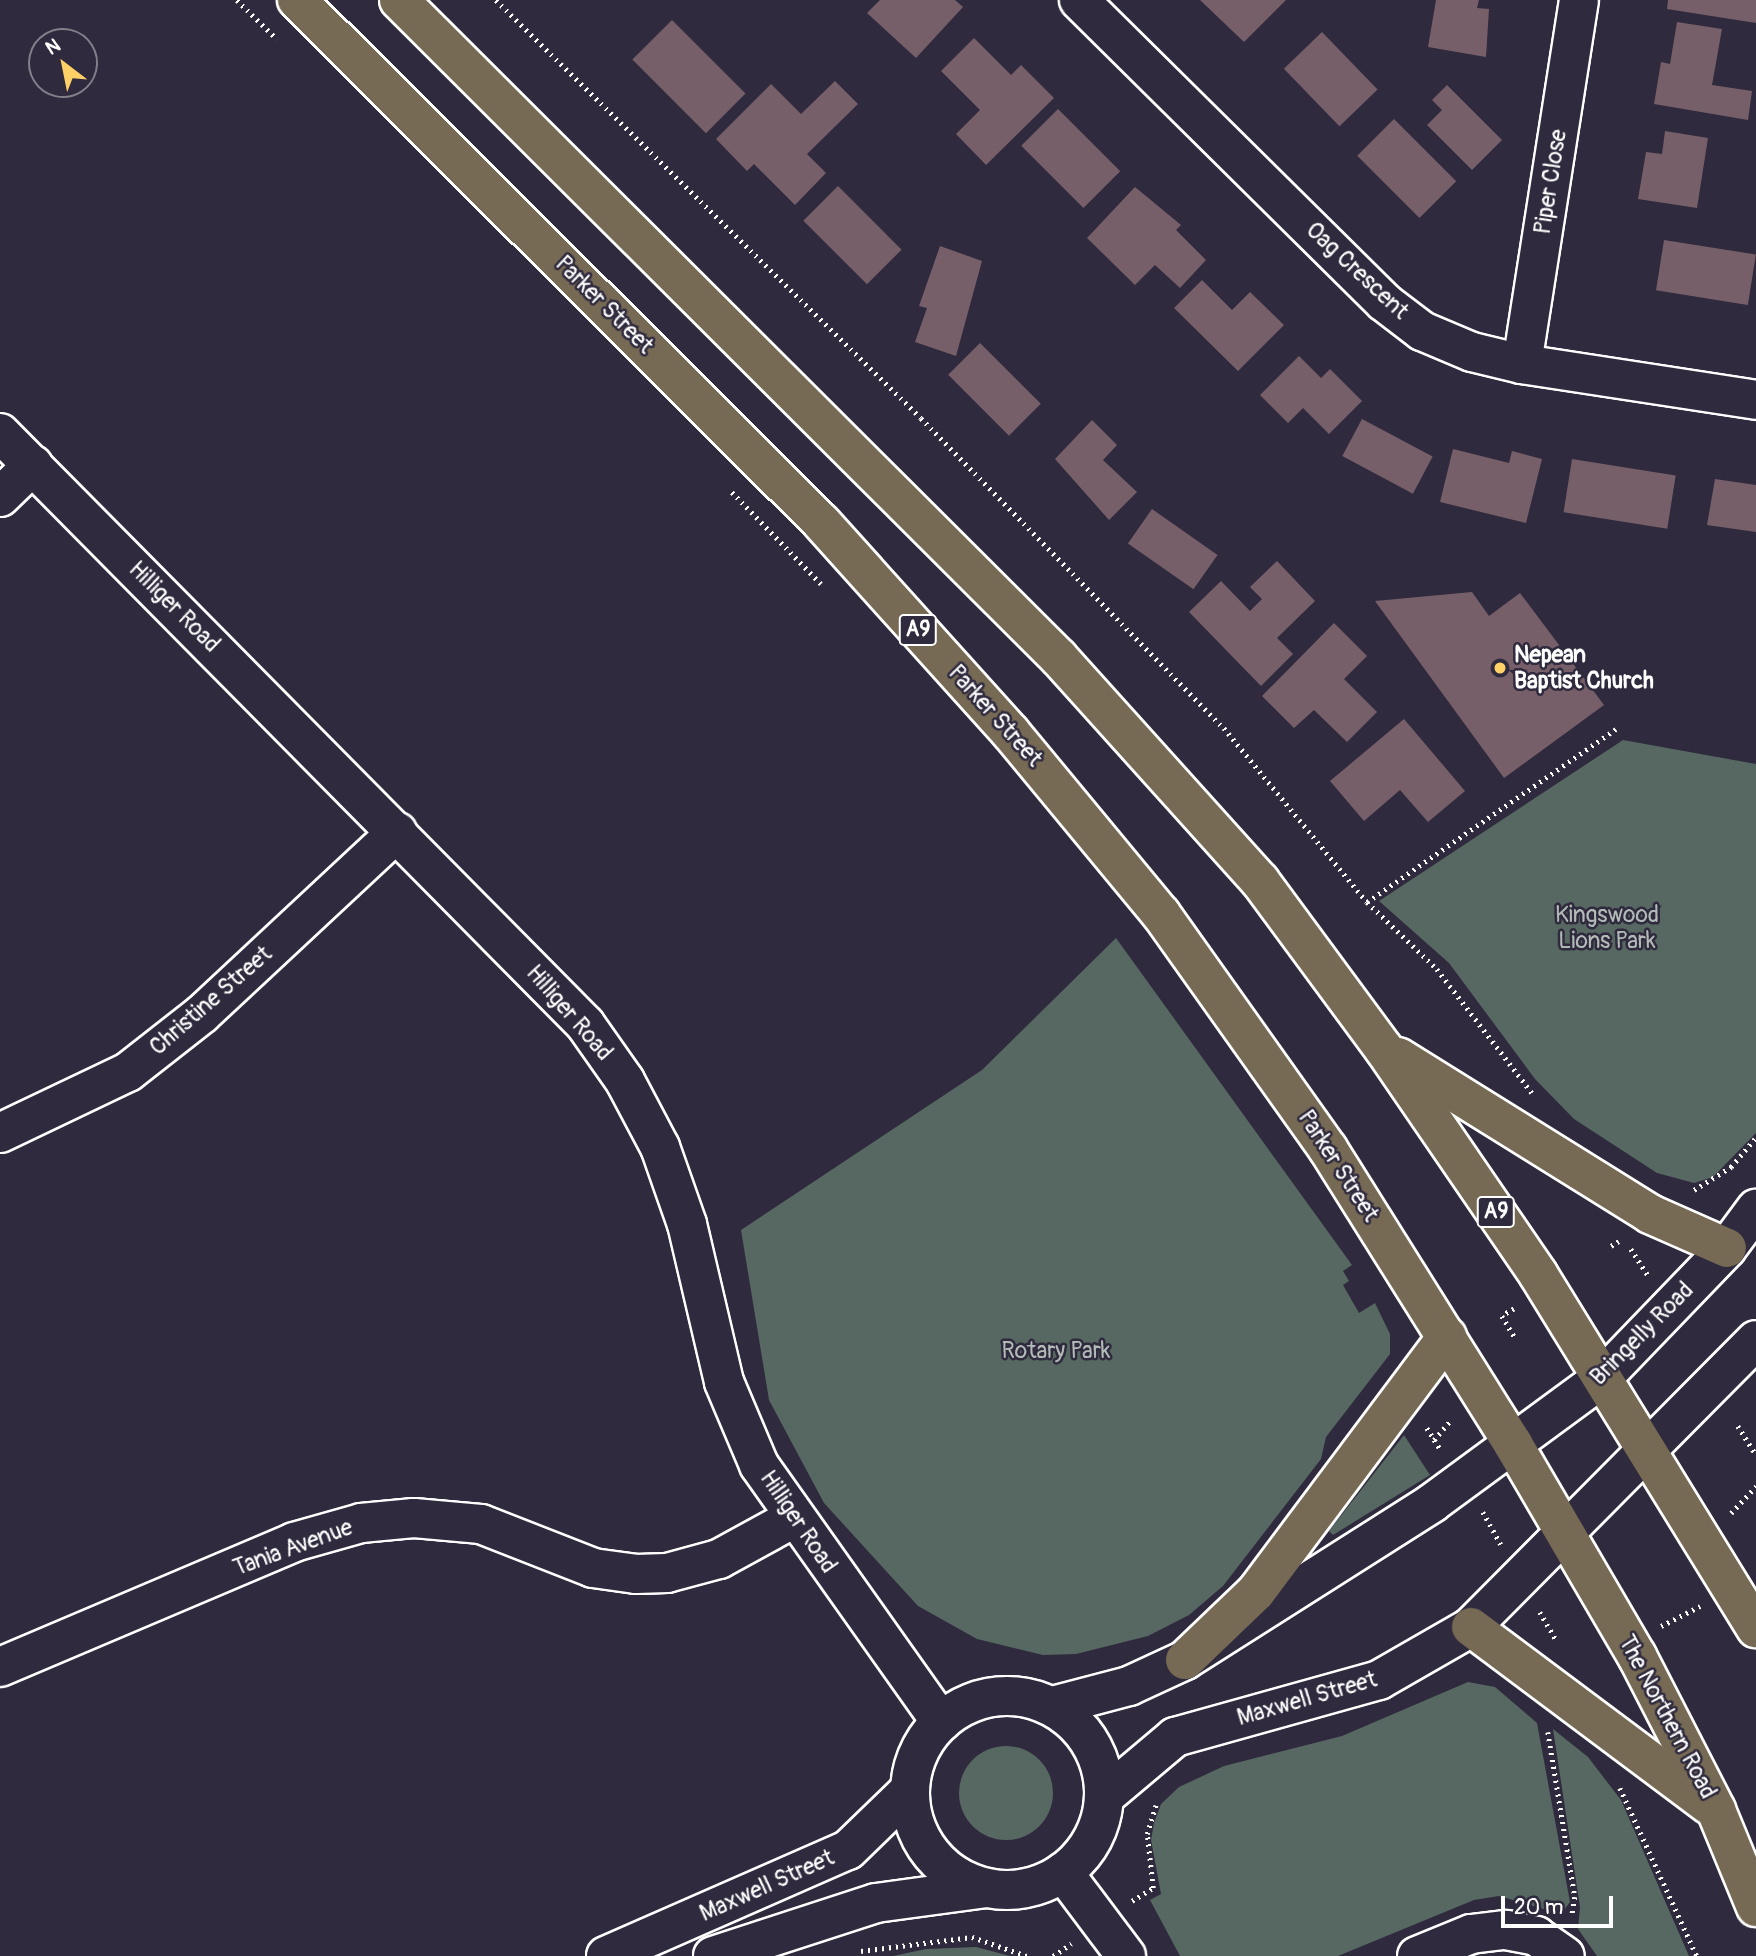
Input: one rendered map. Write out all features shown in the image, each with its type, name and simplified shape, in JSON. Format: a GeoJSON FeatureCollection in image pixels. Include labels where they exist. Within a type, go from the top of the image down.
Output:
{"type":"FeatureCollection","features":[{"type":"Feature","properties":{"kind":"highway","name":"Parker Street"},"geometry":{"type":"LineString","coordinates":[[297,0],[821,522],[1011,733],[1161,914],[1248,1033],[1447,1337],[1565,1534]]}},
{"type":"Feature","properties":{"kind":"highway","name":"A9"},"geometry":{"type":"LineString","coordinates":[[399,0],[814,409],[1172,778],[1260,881],[1384,1049],[1602,1378],[1754,1615]]}},
{"type":"Feature","properties":{"kind":"highway"},"geometry":{"type":"LineString","coordinates":[[1384,1049],[1650,1214],[1727,1248]]}},
{"type":"Feature","properties":{"kind":"highway"},"geometry":{"type":"LineString","coordinates":[[1185,1660],[1256,1592],[1447,1337]]}},
{"type":"Feature","properties":{"kind":"highway","name":"The Northern Road"},"geometry":{"type":"LineString","coordinates":[[1565,1534],[1637,1657],[1716,1811],[1756,1907]]}},
{"type":"Feature","properties":{"kind":"highway"},"geometry":{"type":"LineString","coordinates":[[1471,1627],[1716,1811]]}},
{"type":"Feature","properties":{"kind":"street","name":"Oag Crescent"},"geometry":{"type":"LineString","coordinates":[[1079,0],[1384,302],[1422,331],[1472,352],[1522,364],[1756,400]]}},
{"type":"Feature","properties":{"kind":"street","name":"Piper Close"},"geometry":{"type":"LineString","coordinates":[[1522,364],[1579,0]]}},
{"type":"Feature","properties":{"kind":"street","name":"Hilliger Road"},"geometry":{"type":"LineString","coordinates":[[0,433],[585,1024],[625,1081],[675,1185],[733,1406],[792,1519],[941,1722]]}},
{"type":"Feature","properties":{"kind":"street"},"geometry":{"type":"LineString","coordinates":[[0,497],[33,466]]}},
{"type":"Feature","properties":{"kind":"street","name":"Christine Street"},"geometry":{"type":"LineString","coordinates":[[0,1133],[128,1072],[202,1014],[397,832]]}},
{"type":"Feature","properties":{"kind":"street","name":"Bringelly Road"},"geometry":{"type":"LineString","coordinates":[[1513,1444],[1602,1378],[1727,1248],[1756,1209]]}},
{"type":"Feature","properties":{"kind":"street"},"geometry":{"type":"LineString","coordinates":[[1565,1534],[1756,1340]]}},
{"type":"Feature","properties":{"kind":"street"},"geometry":{"type":"LineString","coordinates":[[1054,1706],[1129,1686],[1185,1660],[1465,1480],[1513,1444]]}},
{"type":"Feature","properties":{"kind":"street","name":"Tania Avenue"},"geometry":{"type":"LineString","coordinates":[[0,1667],[294,1542],[361,1523],[414,1518],[481,1524],[593,1568],[636,1574],[667,1573],[719,1559],[792,1519]]}},
{"type":"Feature","properties":{"kind":"street","name":"Maxwell Street"},"geometry":{"type":"LineString","coordinates":[[1105,1796],[1175,1737],[1379,1680],[1471,1627],[1565,1534]]}},
{"type":"Feature","properties":{"kind":"street"},"geometry":{"type":"LineString","coordinates":[[994,1696],[1025,1697],[1054,1706],[1086,1735],[1097,1754],[1105,1796],[1099,1825],[1084,1852],[1063,1872],[1012,1890],[985,1888],[951,1872],[924,1844],[910,1790],[914,1765],[941,1722],[965,1705],[994,1696]]}},
{"type":"Feature","properties":{"kind":"street","name":"Maxwell Street"},"geometry":{"type":"LineString","coordinates":[[606,1956],[848,1850],[910,1790]]}},
{"type":"Feature","properties":{"kind":"street"},"geometry":{"type":"LineString","coordinates":[[1063,1872],[1126,1956]]}},
{"type":"Feature","properties":{"kind":"street","name":"Maxwell Street"},"geometry":{"type":"LineString","coordinates":[[713,1956],[876,1903],[985,1888]]}},
{"type":"Feature","properties":{"kind":"street"},"geometry":{"type":"LineString","coordinates":[[1417,1956],[1471,1934],[1506,1930],[1536,1936],[1562,1952]]}},
{"type":"Feature","properties":{"kind":"path"},"geometry":{"type":"LineString","coordinates":[[237,0],[285,47]]}},
{"type":"Feature","properties":{"kind":"path"},"geometry":{"type":"LineString","coordinates":[[496,0],[921,418],[1224,728],[1367,902],[1437,969],[1534,1096]]}},
{"type":"Feature","properties":{"kind":"path"},"geometry":{"type":"LineString","coordinates":[[727,487],[832,596]]}},
{"type":"Feature","properties":{"kind":"path"},"geometry":{"type":"LineString","coordinates":[[1367,902],[1616,729]]}},
{"type":"Feature","properties":{"kind":"path"},"geometry":{"type":"LineString","coordinates":[[1690,1192],[1731,1167],[1756,1137]]}},
{"type":"Feature","properties":{"kind":"path"},"geometry":{"type":"LineString","coordinates":[[1623,1238],[1653,1284]]}},
{"type":"Feature","properties":{"kind":"path"},"geometry":{"type":"LineString","coordinates":[[1514,1308],[1502,1316],[1516,1339]]}},
{"type":"Feature","properties":{"kind":"path"},"geometry":{"type":"LineString","coordinates":[[1421,1419],[1465,1480],[1521,1580]]}},
{"type":"Feature","properties":{"kind":"path"},"geometry":{"type":"LineString","coordinates":[[1434,1440],[1450,1421]]}},
{"type":"Feature","properties":{"kind":"path"},"geometry":{"type":"LineString","coordinates":[[1738,1426],[1756,1455]]}},
{"type":"Feature","properties":{"kind":"path"},"geometry":{"type":"LineString","coordinates":[[1747,1495],[1756,1486]]}},
{"type":"Feature","properties":{"kind":"path"},"geometry":{"type":"LineString","coordinates":[[1551,1722],[1547,1734],[1575,1897],[1562,1952]]}},
{"type":"Feature","properties":{"kind":"path"},"geometry":{"type":"LineString","coordinates":[[1616,1782],[1697,1956]]}},
{"type":"Feature","properties":{"kind":"path"},"geometry":{"type":"LineString","coordinates":[[1132,1900],[1153,1888],[1147,1834],[1159,1798]]}},
{"type":"Feature","properties":{"kind":"path"},"geometry":{"type":"LineString","coordinates":[[855,1952],[972,1937],[1027,1956]]}},
{"type":"Feature","properties":{"kind":"green space","name":"Kingswood Lions Park"},"geometry":{"type":"Polygon","coordinates":[[[1623,740],[1756,764],[1756,1133],[1713,1177],[1694,1183],[1657,1173],[1574,1119],[1535,1079],[1449,963],[1379,901],[1623,740]]]}},
{"type":"Feature","properties":{"kind":"green space","name":"Rotary Park"},"geometry":{"type":"Polygon","coordinates":[[[1116,938],[1352,1265],[1343,1271],[1349,1281],[1343,1285],[1359,1313],[1375,1303],[1390,1334],[1390,1354],[1326,1437],[1321,1459],[1223,1586],[1189,1615],[1148,1636],[1076,1654],[1043,1655],[977,1639],[918,1606],[824,1503],[769,1400],[741,1230],[982,1070],[1116,938]]]}},
{"type":"Feature","properties":{"kind":"green space"},"geometry":{"type":"Polygon","coordinates":[[[1404,1435],[1430,1475],[1333,1535],[1329,1531],[1404,1435]]]}},
{"type":"Feature","properties":{"kind":"green space"},"geometry":{"type":"Polygon","coordinates":[[[1468,1682],[1495,1687],[1537,1723],[1570,1902],[1561,1914],[1499,1896],[1474,1900],[1338,1956],[1180,1956],[1150,1900],[1161,1894],[1151,1840],[1161,1804],[1179,1787],[1224,1766],[1342,1736],[1468,1682]]]}},
{"type":"Feature","properties":{"kind":"green space"},"geometry":{"type":"Polygon","coordinates":[[[1553,1729],[1588,1757],[1621,1800],[1689,1956],[1597,1956],[1578,1929],[1580,1907],[1553,1729]]]}},
{"type":"Feature","properties":{"kind":"green space"},"geometry":{"type":"Polygon","coordinates":[[[1006,1746],[1024,1749],[1039,1760],[1050,1775],[1053,1793],[1050,1811],[1039,1826],[1024,1837],[1006,1840],[988,1837],[973,1826],[962,1811],[959,1793],[962,1775],[973,1760],[988,1749],[1006,1746]]]}},
{"type":"Feature","properties":{"kind":"green space"},"geometry":{"type":"Polygon","coordinates":[[[976,1947],[1010,1956],[893,1956],[926,1949],[976,1947]]]}},
{"type":"Feature","properties":{"kind":"building"},"geometry":{"type":"Polygon","coordinates":[[[880,0],[955,0],[963,7],[916,58],[867,13],[880,0]]]}},
{"type":"Feature","properties":{"kind":"building"},"geometry":{"type":"Polygon","coordinates":[[[1200,0],[1286,0],[1244,42],[1200,0]]]}},
{"type":"Feature","properties":{"kind":"building"},"geometry":{"type":"Polygon","coordinates":[[[1436,0],[1479,0],[1477,8],[1489,9],[1486,57],[1428,47],[1436,0]]]}},
{"type":"Feature","properties":{"kind":"building"},"geometry":{"type":"Polygon","coordinates":[[[1668,0],[1756,0],[1756,23],[1667,9],[1668,0]]]}},
{"type":"Feature","properties":{"kind":"building"},"geometry":{"type":"Polygon","coordinates":[[[672,20],[746,94],[706,133],[632,60],[672,20]]]}},
{"type":"Feature","properties":{"kind":"building"},"geometry":{"type":"Polygon","coordinates":[[[1677,22],[1722,29],[1712,85],[1752,91],[1748,120],[1654,104],[1661,62],[1670,64],[1677,22]]]}},
{"type":"Feature","properties":{"kind":"building"},"geometry":{"type":"Polygon","coordinates":[[[1322,32],[1378,90],[1339,126],[1284,69],[1322,32]]]}},
{"type":"Feature","properties":{"kind":"building"},"geometry":{"type":"Polygon","coordinates":[[[974,38],[1011,75],[1021,65],[1054,98],[986,165],[956,134],[980,110],[941,71],[974,38]]]}},
{"type":"Feature","properties":{"kind":"building"},"geometry":{"type":"Polygon","coordinates":[[[835,81],[858,104],[807,154],[826,173],[795,205],[754,164],[747,171],[716,139],[771,84],[801,114],[835,81]]]}},
{"type":"Feature","properties":{"kind":"building"},"geometry":{"type":"Polygon","coordinates":[[[1447,85],[1502,140],[1472,170],[1427,125],[1442,110],[1432,100],[1447,85]]]}},
{"type":"Feature","properties":{"kind":"building"},"geometry":{"type":"Polygon","coordinates":[[[1058,109],[1120,171],[1083,208],[1021,146],[1058,109]]]}},
{"type":"Feature","properties":{"kind":"building"},"geometry":{"type":"Polygon","coordinates":[[[1394,119],[1456,181],[1419,218],[1357,156],[1394,119]]]}},
{"type":"Feature","properties":{"kind":"building"},"geometry":{"type":"Polygon","coordinates":[[[1665,131],[1708,138],[1697,208],[1638,199],[1646,152],[1662,154],[1665,131]]]}},
{"type":"Feature","properties":{"kind":"building"},"geometry":{"type":"Polygon","coordinates":[[[838,186],[902,250],[867,284],[803,221],[838,186]]]}},
{"type":"Feature","properties":{"kind":"building"},"geometry":{"type":"Polygon","coordinates":[[[1135,187],[1181,225],[1176,230],[1206,260],[1180,288],[1155,265],[1135,285],[1087,238],[1135,187]]]}},
{"type":"Feature","properties":{"kind":"building"},"geometry":{"type":"Polygon","coordinates":[[[1664,240],[1756,255],[1748,305],[1656,290],[1664,240]]]}},
{"type":"Feature","properties":{"kind":"building"},"geometry":{"type":"Polygon","coordinates":[[[940,246],[982,261],[956,356],[915,342],[927,308],[919,306],[940,246]]]}},
{"type":"Feature","properties":{"kind":"building"},"geometry":{"type":"Polygon","coordinates":[[[1202,280],[1232,310],[1250,292],[1284,325],[1238,371],[1174,308],[1202,280]]]}},
{"type":"Feature","properties":{"kind":"building"},"geometry":{"type":"Polygon","coordinates":[[[980,343],[1041,404],[1009,436],[948,375],[980,343]]]}},
{"type":"Feature","properties":{"kind":"building"},"geometry":{"type":"Polygon","coordinates":[[[1299,356],[1321,378],[1330,369],[1362,401],[1329,434],[1303,408],[1288,423],[1260,395],[1299,356]]]}},
{"type":"Feature","properties":{"kind":"building"},"geometry":{"type":"Polygon","coordinates":[[[1362,419],[1433,457],[1413,494],[1342,456],[1362,419]]]}},
{"type":"Feature","properties":{"kind":"building"},"geometry":{"type":"Polygon","coordinates":[[[1092,420],[1117,445],[1103,460],[1137,492],[1109,520],[1055,459],[1092,420]]]}},
{"type":"Feature","properties":{"kind":"building"},"geometry":{"type":"Polygon","coordinates":[[[1453,449],[1509,463],[1512,451],[1542,459],[1526,523],[1440,502],[1453,449]]]}},
{"type":"Feature","properties":{"kind":"building"},"geometry":{"type":"Polygon","coordinates":[[[1572,459],[1676,475],[1667,529],[1564,512],[1572,459]]]}},
{"type":"Feature","properties":{"kind":"building"},"geometry":{"type":"Polygon","coordinates":[[[1715,479],[1756,485],[1756,532],[1707,525],[1715,479]]]}},
{"type":"Feature","properties":{"kind":"building"},"geometry":{"type":"Polygon","coordinates":[[[1152,509],[1218,555],[1193,589],[1128,543],[1152,509]]]}},
{"type":"Feature","properties":{"kind":"building"},"geometry":{"type":"Polygon","coordinates":[[[1277,561],[1315,601],[1277,638],[1293,654],[1261,686],[1189,612],[1221,581],[1250,611],[1262,599],[1250,587],[1277,561]]]}},
{"type":"Feature","properties":{"kind":"building","name":"Nepean Baptist Church"},"geometry":{"type":"Polygon","coordinates":[[[1472,592],[1489,616],[1520,593],[1604,705],[1504,778],[1375,601],[1472,592]]]}},
{"type":"Feature","properties":{"kind":"building"},"geometry":{"type":"Polygon","coordinates":[[[1334,623],[1367,656],[1344,679],[1377,712],[1347,742],[1314,710],[1294,728],[1262,696],[1334,623]]]}},
{"type":"Feature","properties":{"kind":"building"},"geometry":{"type":"Polygon","coordinates":[[[1404,719],[1465,791],[1428,822],[1400,790],[1364,821],[1330,781],[1404,719]]]}},
{"type":"Feature","properties":{"kind":"place","name":"Nepean Baptist Church"},"geometry":{"type":"Point","coordinates":[1500,668]}}]}
